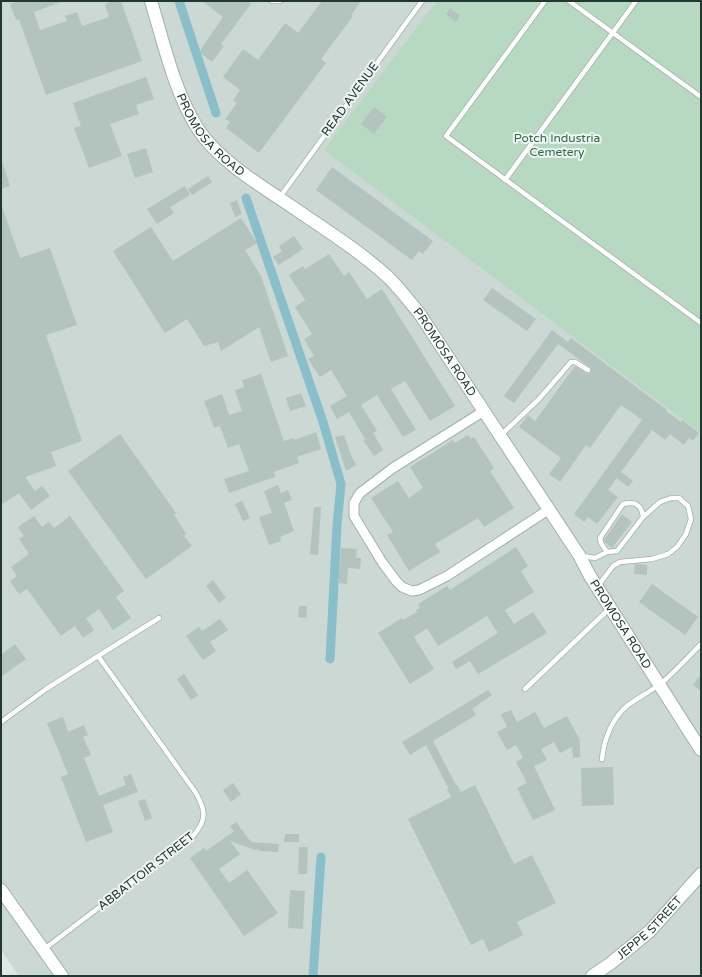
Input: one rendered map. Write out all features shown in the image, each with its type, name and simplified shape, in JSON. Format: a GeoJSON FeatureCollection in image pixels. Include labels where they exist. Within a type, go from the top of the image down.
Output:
{"type":"FeatureCollection","features":[{"type":"Feature","properties":{"kind":"street","name":"PROMOSA ROAD"},"geometry":{"type":"LineString","coordinates":[[151,1],[175,79],[187,110],[199,130],[212,146],[234,166],[341,241],[390,279],[419,313],[579,555],[597,587],[701,750]]}},
{"type":"Feature","properties":{"kind":"street"},"geometry":{"type":"LineString","coordinates":[[484,411],[394,468],[360,493],[354,503],[354,516],[382,562],[402,587],[412,590],[419,590],[453,572],[548,510]]}},
{"type":"Feature","properties":{"kind":"street","name":"JEPPE STREET"},"geometry":{"type":"LineString","coordinates":[[592,976],[611,963],[650,931],[701,874]]}},
{"type":"Feature","properties":{"kind":"street"},"geometry":{"type":"LineString","coordinates":[[1,890],[62,976]]}},
{"type":"Feature","properties":{"kind":"lane"},"geometry":{"type":"LineString","coordinates":[[272,1],[280,1]]}},
{"type":"Feature","properties":{"kind":"lane","name":"READ AVENUE"},"geometry":{"type":"LineString","coordinates":[[279,198],[422,1]]}},
{"type":"Feature","properties":{"kind":"lane"},"geometry":{"type":"LineString","coordinates":[[545,1],[446,136],[701,323]]}},
{"type":"Feature","properties":{"kind":"lane"},"geometry":{"type":"LineString","coordinates":[[569,1],[701,97]]}},
{"type":"Feature","properties":{"kind":"lane"},"geometry":{"type":"LineString","coordinates":[[505,180],[636,1]]}},
{"type":"Feature","properties":{"kind":"lane"},"geometry":{"type":"LineString","coordinates":[[500,436],[539,399],[571,362],[575,362],[588,370]]}},
{"type":"Feature","properties":{"kind":"lane"},"geometry":{"type":"LineString","coordinates":[[579,555],[595,558],[607,552],[618,551],[643,517],[660,502],[670,498],[679,498],[688,506],[691,519],[686,534],[677,547],[668,554],[652,559],[620,562],[613,566],[597,587]]}},
{"type":"Feature","properties":{"kind":"lane"},"geometry":{"type":"LineString","coordinates":[[607,552],[601,543],[600,538],[623,504],[636,504],[642,510],[643,517]]}},
{"type":"Feature","properties":{"kind":"lane"},"geometry":{"type":"LineString","coordinates":[[525,689],[610,607]]}},
{"type":"Feature","properties":{"kind":"lane"},"geometry":{"type":"LineString","coordinates":[[1,722],[46,690],[159,618]]}},
{"type":"Feature","properties":{"kind":"lane"},"geometry":{"type":"LineString","coordinates":[[602,759],[603,746],[607,733],[627,706],[660,685],[701,644]]}},
{"type":"Feature","properties":{"kind":"lane","name":"ABBATTOIR STREET"},"geometry":{"type":"LineString","coordinates":[[43,950],[193,836],[201,827],[204,816],[202,803],[196,792],[98,656]]}},
{"type":"Feature","properties":{"kind":"shaded area"},"geometry":{"type":"Polygon","coordinates":[[[1,1],[701,1],[701,976],[19,976],[1,950],[1,1]]]}},
{"type":"Feature","properties":{"kind":"green space","name":"Potch Industria Cemetery"},"geometry":{"type":"Polygon","coordinates":[[[437,1],[701,1],[701,433],[324,150],[437,1]]]}},
{"type":"Feature","properties":{"kind":"building"},"geometry":{"type":"Polygon","coordinates":[[[19,1],[61,1],[34,12],[40,30],[67,21],[65,16],[77,12],[82,26],[109,17],[105,4],[112,1],[121,1],[142,61],[46,95],[19,19],[16,20],[10,4],[19,1]]]}},
{"type":"Feature","properties":{"kind":"building"},"geometry":{"type":"Polygon","coordinates":[[[202,1],[247,1],[251,4],[221,44],[224,46],[212,62],[199,52],[223,17],[202,1]]]}},
{"type":"Feature","properties":{"kind":"building"},"geometry":{"type":"Polygon","coordinates":[[[322,1],[361,1],[351,15],[353,16],[321,59],[326,63],[259,153],[226,128],[230,122],[225,119],[237,103],[233,100],[240,90],[223,77],[243,49],[258,60],[285,23],[298,33],[322,1]]]}},
{"type":"Feature","properties":{"kind":"building"},"geometry":{"type":"Polygon","coordinates":[[[450,8],[460,16],[456,22],[446,14],[450,8]]]}},
{"type":"Feature","properties":{"kind":"building"},"geometry":{"type":"Polygon","coordinates":[[[146,77],[154,99],[136,105],[139,114],[110,124],[122,156],[89,168],[74,128],[81,126],[73,103],[146,77]]]}},
{"type":"Feature","properties":{"kind":"building"},"geometry":{"type":"Polygon","coordinates":[[[374,107],[387,117],[374,134],[361,124],[374,107]]]}},
{"type":"Feature","properties":{"kind":"building"},"geometry":{"type":"Polygon","coordinates":[[[146,148],[153,172],[135,178],[127,154],[146,148]]]}},
{"type":"Feature","properties":{"kind":"building"},"geometry":{"type":"Polygon","coordinates":[[[2,161],[10,186],[1,189],[1,162],[2,161]]]}},
{"type":"Feature","properties":{"kind":"building"},"geometry":{"type":"Polygon","coordinates":[[[332,167],[433,241],[423,254],[419,251],[412,260],[316,190],[332,167]]]}},
{"type":"Feature","properties":{"kind":"building"},"geometry":{"type":"Polygon","coordinates":[[[208,176],[212,182],[192,195],[188,189],[208,176]]]}},
{"type":"Feature","properties":{"kind":"building"},"geometry":{"type":"Polygon","coordinates":[[[185,186],[190,195],[170,207],[174,213],[157,224],[147,209],[185,186]]]}},
{"type":"Feature","properties":{"kind":"building"},"geometry":{"type":"Polygon","coordinates":[[[237,200],[242,214],[235,217],[230,203],[237,200]]]}},
{"type":"Feature","properties":{"kind":"building"},"geometry":{"type":"Polygon","coordinates":[[[1,207],[20,258],[50,248],[77,325],[46,335],[82,441],[51,452],[56,466],[25,477],[35,491],[42,486],[50,496],[31,510],[19,493],[1,505],[1,207]]]}},
{"type":"Feature","properties":{"kind":"building"},"geometry":{"type":"Polygon","coordinates":[[[241,218],[257,243],[245,250],[261,276],[288,356],[271,362],[259,327],[221,351],[218,342],[204,346],[187,319],[165,333],[113,251],[151,227],[173,261],[241,218]]]}},
{"type":"Feature","properties":{"kind":"building"},"geometry":{"type":"Polygon","coordinates":[[[294,236],[303,249],[279,265],[273,257],[282,251],[279,246],[294,236]]]}},
{"type":"Feature","properties":{"kind":"building"},"geometry":{"type":"Polygon","coordinates":[[[329,254],[344,276],[349,272],[367,299],[382,289],[455,406],[430,421],[405,381],[391,389],[416,430],[403,437],[377,395],[361,405],[377,431],[373,433],[383,450],[374,456],[363,440],[365,439],[349,412],[337,419],[330,406],[347,396],[331,370],[320,377],[308,359],[314,356],[304,339],[312,334],[295,307],[305,300],[289,275],[303,266],[305,269],[329,254]]]}},
{"type":"Feature","properties":{"kind":"building"},"geometry":{"type":"Polygon","coordinates":[[[492,288],[536,319],[527,331],[483,300],[492,288]]]}},
{"type":"Feature","properties":{"kind":"building"},"geometry":{"type":"Polygon","coordinates":[[[552,330],[568,342],[571,338],[667,410],[666,411],[681,422],[682,420],[699,433],[693,441],[689,438],[684,445],[670,434],[665,440],[652,430],[621,472],[633,481],[628,487],[617,478],[608,490],[618,497],[597,524],[588,517],[584,522],[574,514],[642,420],[621,405],[590,448],[586,445],[560,482],[549,474],[561,458],[519,427],[528,415],[535,421],[575,366],[588,374],[591,372],[591,368],[558,344],[514,403],[504,396],[552,330]]]}},
{"type":"Feature","properties":{"kind":"building"},"geometry":{"type":"Polygon","coordinates":[[[261,374],[284,441],[293,438],[294,440],[316,432],[321,449],[297,457],[299,463],[274,472],[275,477],[229,493],[224,479],[249,471],[239,444],[228,448],[220,426],[214,428],[204,401],[222,394],[229,415],[242,411],[235,390],[244,387],[242,380],[261,374]]]}},
{"type":"Feature","properties":{"kind":"building"},"geometry":{"type":"Polygon","coordinates":[[[301,393],[306,406],[290,411],[286,398],[301,393]]]}},
{"type":"Feature","properties":{"kind":"building"},"geometry":{"type":"Polygon","coordinates":[[[120,434],[176,513],[174,514],[186,534],[184,536],[192,546],[146,579],[68,471],[120,434]]]}},
{"type":"Feature","properties":{"kind":"building"},"geometry":{"type":"Polygon","coordinates":[[[344,435],[356,465],[346,471],[335,437],[344,435]]]}},
{"type":"Feature","properties":{"kind":"building"},"geometry":{"type":"Polygon","coordinates":[[[468,435],[471,439],[474,437],[494,468],[490,471],[514,508],[484,527],[478,518],[435,544],[440,552],[409,571],[387,535],[393,532],[371,498],[398,481],[409,498],[423,488],[410,467],[453,440],[455,443],[468,435]]]}},
{"type":"Feature","properties":{"kind":"building"},"geometry":{"type":"Polygon","coordinates":[[[278,485],[281,493],[288,490],[292,500],[284,503],[294,531],[280,537],[281,541],[269,545],[259,517],[272,513],[264,491],[278,485]]]}},
{"type":"Feature","properties":{"kind":"building"},"geometry":{"type":"Polygon","coordinates":[[[242,501],[250,518],[243,521],[235,504],[242,501]]]}},
{"type":"Feature","properties":{"kind":"building"},"geometry":{"type":"Polygon","coordinates":[[[314,507],[321,507],[318,555],[310,554],[314,507]]]}},
{"type":"Feature","properties":{"kind":"building"},"geometry":{"type":"Polygon","coordinates":[[[622,514],[632,522],[612,548],[604,540],[622,514]]]}},
{"type":"Feature","properties":{"kind":"building"},"geometry":{"type":"Polygon","coordinates":[[[34,516],[42,527],[49,522],[54,528],[70,516],[124,591],[116,597],[131,618],[113,630],[99,609],[86,618],[94,630],[83,638],[75,626],[61,636],[27,589],[19,594],[10,581],[17,576],[11,567],[29,554],[19,539],[24,536],[18,527],[34,516]]]}},
{"type":"Feature","properties":{"kind":"building"},"geometry":{"type":"Polygon","coordinates":[[[516,547],[528,566],[521,571],[534,592],[505,610],[514,624],[533,612],[547,633],[478,674],[470,661],[456,669],[452,662],[498,633],[487,616],[438,646],[427,628],[414,637],[434,669],[410,684],[378,633],[402,618],[403,620],[417,612],[416,610],[420,608],[418,604],[447,586],[450,590],[516,547]]]}},
{"type":"Feature","properties":{"kind":"building"},"geometry":{"type":"Polygon","coordinates":[[[341,548],[357,549],[356,558],[361,558],[360,569],[348,568],[347,584],[338,583],[341,548]]]}},
{"type":"Feature","properties":{"kind":"building"},"geometry":{"type":"Polygon","coordinates":[[[635,564],[647,565],[647,575],[634,574],[635,564]]]}},
{"type":"Feature","properties":{"kind":"building"},"geometry":{"type":"Polygon","coordinates":[[[213,580],[226,598],[219,603],[206,586],[213,580]]]}},
{"type":"Feature","properties":{"kind":"building"},"geometry":{"type":"Polygon","coordinates":[[[652,584],[698,617],[685,635],[639,602],[652,584]]]}},
{"type":"Feature","properties":{"kind":"building"},"geometry":{"type":"Polygon","coordinates":[[[299,606],[307,606],[306,618],[298,617],[299,606]]]}},
{"type":"Feature","properties":{"kind":"building"},"geometry":{"type":"Polygon","coordinates":[[[220,619],[228,630],[210,642],[216,651],[203,660],[186,636],[199,627],[202,631],[220,619]]]}},
{"type":"Feature","properties":{"kind":"building"},"geometry":{"type":"Polygon","coordinates":[[[15,644],[26,659],[1,677],[1,655],[15,644]]]}},
{"type":"Feature","properties":{"kind":"building"},"geometry":{"type":"Polygon","coordinates":[[[184,674],[198,695],[191,700],[177,679],[184,674]]]}},
{"type":"Feature","properties":{"kind":"building"},"geometry":{"type":"Polygon","coordinates":[[[701,674],[701,691],[693,685],[701,674]]]}},
{"type":"Feature","properties":{"kind":"building"},"geometry":{"type":"Polygon","coordinates":[[[488,690],[492,695],[472,709],[476,715],[433,741],[461,792],[475,785],[514,864],[532,855],[556,903],[517,922],[523,935],[489,952],[483,939],[471,945],[408,819],[451,797],[447,789],[449,789],[426,745],[410,755],[402,742],[488,690]]]}},
{"type":"Feature","properties":{"kind":"building"},"geometry":{"type":"Polygon","coordinates":[[[511,710],[517,722],[535,712],[544,728],[567,716],[580,740],[580,757],[573,758],[572,747],[560,753],[554,742],[541,749],[547,760],[534,766],[555,810],[533,820],[517,788],[527,783],[516,762],[523,758],[516,745],[507,750],[497,732],[507,727],[501,714],[511,710]]]}},
{"type":"Feature","properties":{"kind":"building"},"geometry":{"type":"Polygon","coordinates":[[[63,717],[68,732],[84,725],[88,735],[83,737],[91,755],[84,758],[99,796],[126,785],[123,777],[131,774],[138,792],[103,805],[113,832],[86,842],[61,777],[68,774],[47,723],[63,717]]]}},
{"type":"Feature","properties":{"kind":"building"},"geometry":{"type":"Polygon","coordinates":[[[613,767],[614,805],[582,806],[581,768],[613,767]]]}},
{"type":"Feature","properties":{"kind":"building"},"geometry":{"type":"Polygon","coordinates":[[[233,783],[241,794],[231,802],[223,790],[233,783]]]}},
{"type":"Feature","properties":{"kind":"building"},"geometry":{"type":"Polygon","coordinates":[[[145,799],[152,818],[145,821],[138,801],[145,799]]]}},
{"type":"Feature","properties":{"kind":"building"},"geometry":{"type":"Polygon","coordinates":[[[236,822],[251,842],[279,844],[278,852],[259,851],[259,849],[256,849],[258,851],[230,841],[240,854],[219,869],[229,883],[247,870],[278,913],[244,936],[190,858],[204,848],[206,851],[234,831],[230,826],[236,822]]]}},
{"type":"Feature","properties":{"kind":"building"},"geometry":{"type":"Polygon","coordinates":[[[285,834],[299,834],[299,842],[284,842],[285,834]]]}},
{"type":"Feature","properties":{"kind":"building"},"geometry":{"type":"Polygon","coordinates":[[[299,847],[308,847],[307,874],[298,874],[299,847]]]}},
{"type":"Feature","properties":{"kind":"building"},"geometry":{"type":"Polygon","coordinates":[[[290,890],[305,891],[303,929],[288,928],[290,890]]]}},
{"type":"Feature","properties":{"kind":"waterway"},"geometry":{"type":"LineString","coordinates":[[179,1],[216,113]]}},
{"type":"Feature","properties":{"kind":"waterway"},"geometry":{"type":"LineString","coordinates":[[246,198],[323,422],[341,484],[337,526],[330,659]]}},
{"type":"Feature","properties":{"kind":"waterway"},"geometry":{"type":"LineString","coordinates":[[313,976],[321,857]]}}]}
